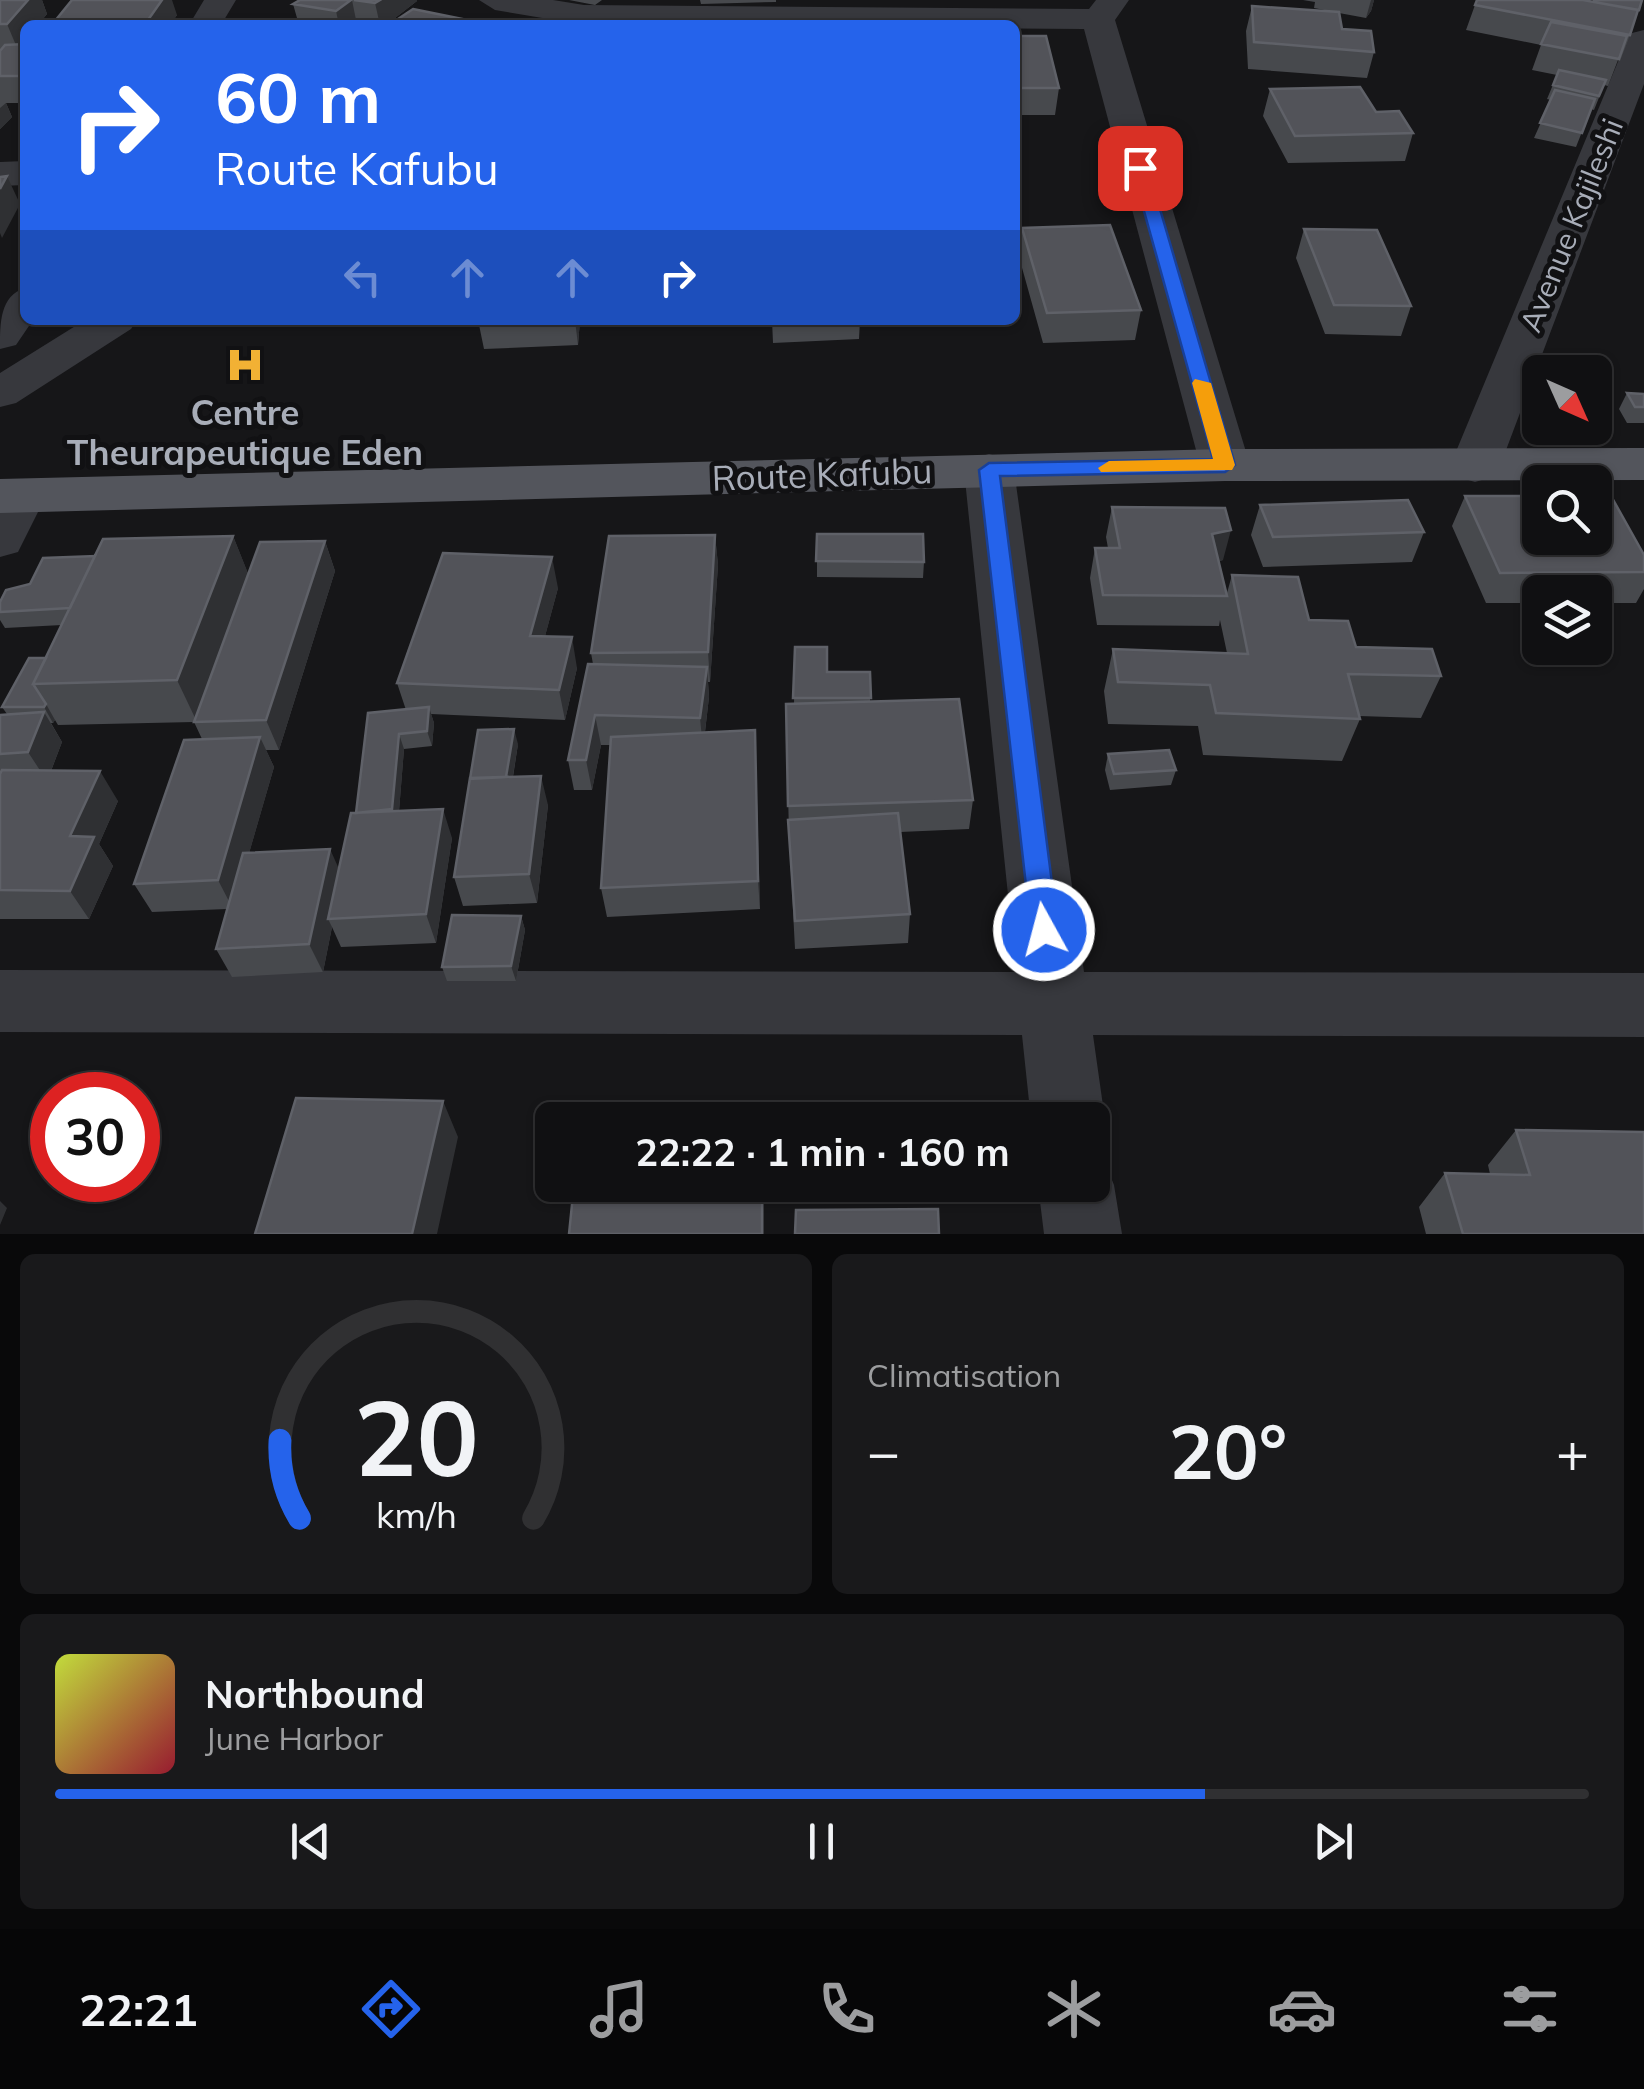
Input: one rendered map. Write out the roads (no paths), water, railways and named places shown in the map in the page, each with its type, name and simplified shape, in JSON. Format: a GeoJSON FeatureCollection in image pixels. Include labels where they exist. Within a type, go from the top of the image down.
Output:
{"type":"FeatureCollection","features":[{"type":"Feature","properties":{"kind":"main road","name":"Route Kafubu"},"geometry":{"type":"LineString","coordinates":[[7,511],[989,470],[1644,464]]}},
{"type":"Feature","properties":{"kind":"street"},"geometry":{"type":"LineString","coordinates":[[495,0],[586,13],[1105,9],[1225,465]]}},
{"type":"Feature","properties":{"kind":"street","name":"Avenue Kajileshi"},"geometry":{"type":"LineString","coordinates":[[1475,466],[1644,40]]}},
{"type":"Feature","properties":{"kind":"street"},"geometry":{"type":"LineString","coordinates":[[0,336],[20,308]]}},
{"type":"Feature","properties":{"kind":"street"},"geometry":{"type":"LineString","coordinates":[[0,393],[108,325]]}},
{"type":"Feature","properties":{"kind":"street"},"geometry":{"type":"LineString","coordinates":[[989,470],[1066,1102]]}},
{"type":"Feature","properties":{"kind":"street"},"geometry":{"type":"LineString","coordinates":[[0,1002],[1644,1005]]}},
{"type":"Feature","properties":{"kind":"street"},"geometry":{"type":"LineString","coordinates":[[1078,1202],[1083,1234]]}},
{"type":"Feature","properties":{"kind":"place","name":"Centre Theurapeutique Eden"},"geometry":{"type":"Point","coordinates":[245,365]}}]}
